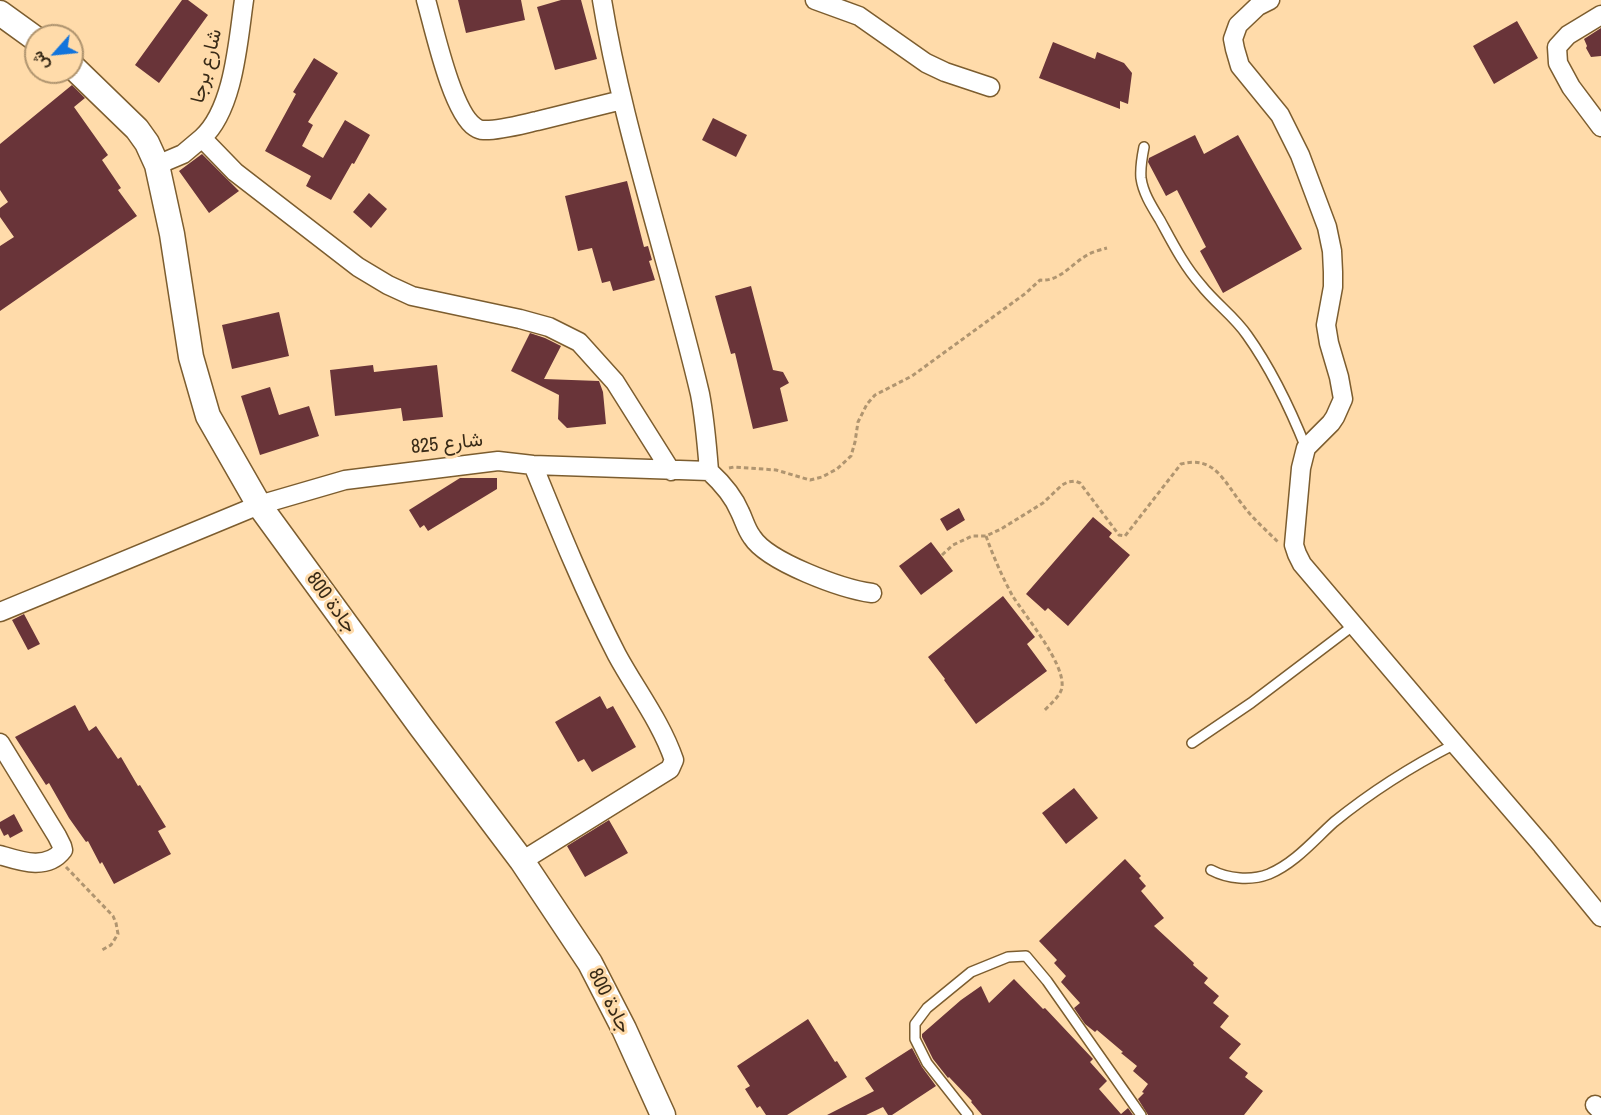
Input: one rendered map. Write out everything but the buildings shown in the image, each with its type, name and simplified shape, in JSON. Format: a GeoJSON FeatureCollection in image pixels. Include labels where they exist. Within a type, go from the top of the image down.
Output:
{"type":"FeatureCollection","features":[{"type":"Feature","properties":{"kind":"main road"},"geometry":{"type":"LineString","coordinates":[[0,13],[24,30]]}},
{"type":"Feature","properties":{"kind":"main road","name":"جادة 800"},"geometry":{"type":"LineString","coordinates":[[84,78],[137,129],[147,143],[157,165],[172,234],[191,357],[208,416],[259,505],[522,861],[590,963],[624,1029],[663,1115]]}},
{"type":"Feature","properties":{"kind":"street","name":"شارع برجا"},"geometry":{"type":"LineString","coordinates":[[157,165],[183,153],[202,138],[210,131],[219,114],[231,82],[244,0]]}},
{"type":"Feature","properties":{"kind":"street"},"geometry":{"type":"LineString","coordinates":[[426,0],[454,96],[464,114],[476,128],[488,130],[518,125],[622,100]]}},
{"type":"Feature","properties":{"kind":"street"},"geometry":{"type":"LineString","coordinates":[[602,0],[610,51],[622,100],[700,396],[709,471],[725,486],[750,535],[762,548],[779,560],[810,574],[844,587],[872,593]]}},
{"type":"Feature","properties":{"kind":"street"},"geometry":{"type":"LineString","coordinates":[[815,0],[859,16],[926,63],[990,87]]}},
{"type":"Feature","properties":{"kind":"street"},"geometry":{"type":"LineString","coordinates":[[1270,0],[1258,6],[1238,25],[1233,39],[1234,48],[1240,66],[1280,116],[1300,155],[1326,227],[1332,251],[1333,287],[1326,325],[1343,399],[1331,423],[1306,448],[1301,468],[1297,506],[1294,545],[1296,551],[1302,564],[1542,844],[1601,917]]}},
{"type":"Feature","properties":{"kind":"street"},"geometry":{"type":"LineString","coordinates":[[1601,15],[1568,36],[1557,47],[1558,63],[1571,87],[1601,127]]}},
{"type":"Feature","properties":{"kind":"street"},"geometry":{"type":"LineString","coordinates":[[202,138],[235,172],[358,267],[388,285],[412,296],[549,327],[579,342],[615,382],[671,471]]}},
{"type":"Feature","properties":{"kind":"street","name":"شارع 825"},"geometry":{"type":"LineString","coordinates":[[0,612],[259,505],[345,480],[498,461],[533,465],[709,471]]}},
{"type":"Feature","properties":{"kind":"street"},"geometry":{"type":"LineString","coordinates":[[522,861],[665,772],[673,765],[674,760],[655,719],[617,655],[572,561],[533,465]]}},
{"type":"Feature","properties":{"kind":"street"},"geometry":{"type":"LineString","coordinates":[[0,743],[63,850],[56,857],[43,862],[28,863],[0,855]]}},
{"type":"Feature","properties":{"kind":"lane"},"geometry":{"type":"LineString","coordinates":[[1144,147],[1140,164],[1145,192],[1183,261],[1213,299],[1237,322],[1256,348],[1284,398],[1306,448]]}},
{"type":"Feature","properties":{"kind":"lane"},"geometry":{"type":"LineString","coordinates":[[1192,743],[1251,703],[1354,625]]}},
{"type":"Feature","properties":{"kind":"lane"},"geometry":{"type":"LineString","coordinates":[[1211,870],[1221,876],[1246,879],[1268,874],[1280,868],[1358,804],[1419,763],[1455,744]]}},
{"type":"Feature","properties":{"kind":"lane"},"geometry":{"type":"LineString","coordinates":[[968,1115],[927,1063],[915,1040],[915,1024],[927,1008],[970,972],[1008,957],[1026,956],[1047,981],[1142,1115]]}},
{"type":"Feature","properties":{"kind":"path"},"geometry":{"type":"LineString","coordinates":[[709,471],[734,467],[776,470],[810,480],[837,469],[851,456],[858,422],[867,404],[875,395],[912,376],[1026,293],[1040,280],[1048,281],[1055,278],[1086,255],[1107,248]]}},
{"type":"Feature","properties":{"kind":"path"},"geometry":{"type":"LineString","coordinates":[[942,555],[953,545],[972,536],[986,536],[1001,529],[1043,503],[1062,485],[1075,481],[1080,483],[1119,535],[1125,536],[1181,465],[1193,461],[1209,466],[1222,475],[1242,505],[1267,531],[1281,545],[1296,551]]}},
{"type":"Feature","properties":{"kind":"path"},"geometry":{"type":"LineString","coordinates":[[986,536],[1011,593],[1043,639],[1061,674],[1060,693],[1043,712]]}},
{"type":"Feature","properties":{"kind":"path"},"geometry":{"type":"LineString","coordinates":[[56,857],[113,916],[118,934],[111,945],[102,950]]}}]}
